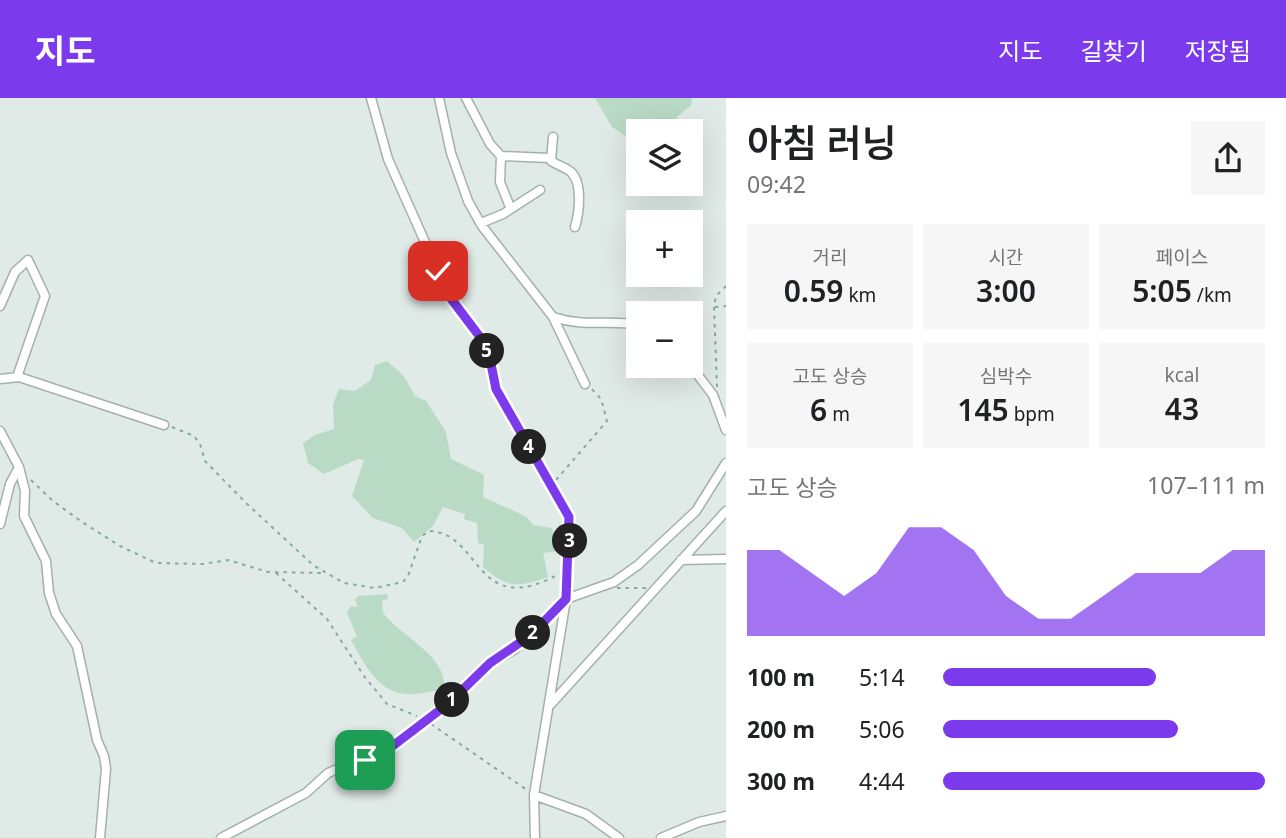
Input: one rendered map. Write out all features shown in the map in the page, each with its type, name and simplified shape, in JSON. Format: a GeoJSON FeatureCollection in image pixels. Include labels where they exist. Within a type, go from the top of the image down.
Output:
{"type":"FeatureCollection","features":[{"type":"Feature","properties":{"kind":"street"},"geometry":{"type":"LineString","coordinates":[[371,98],[387,159],[449,296],[480,337],[489,354],[496,389],[569,517],[566,599],[534,794],[535,838]]}},
{"type":"Feature","properties":{"kind":"street"},"geometry":{"type":"LineString","coordinates":[[439,98],[459,178],[481,223],[553,317],[585,384]]}},
{"type":"Feature","properties":{"kind":"street"},"geometry":{"type":"LineString","coordinates":[[466,98],[490,144],[501,156],[500,182],[510,207]]}},
{"type":"Feature","properties":{"kind":"street"},"geometry":{"type":"LineString","coordinates":[[550,158],[553,137]]}},
{"type":"Feature","properties":{"kind":"street"},"geometry":{"type":"LineString","coordinates":[[501,156],[550,158],[570,171],[576,181],[578,199],[575,228]]}},
{"type":"Feature","properties":{"kind":"street"},"geometry":{"type":"LineString","coordinates":[[481,223],[503,214],[540,190]]}},
{"type":"Feature","properties":{"kind":"street"},"geometry":{"type":"LineString","coordinates":[[0,306],[15,272],[28,260],[45,296],[17,377]]}},
{"type":"Feature","properties":{"kind":"street"},"geometry":{"type":"LineString","coordinates":[[553,317],[575,324],[626,323]]}},
{"type":"Feature","properties":{"kind":"street"},"geometry":{"type":"LineString","coordinates":[[0,379],[17,377],[164,425]]}},
{"type":"Feature","properties":{"kind":"street"},"geometry":{"type":"LineString","coordinates":[[699,378],[716,405],[726,430]]}},
{"type":"Feature","properties":{"kind":"street"},"geometry":{"type":"LineString","coordinates":[[0,431],[20,469],[24,491],[24,516],[46,561],[49,593],[56,614],[77,646],[93,727],[104,756],[100,838]]}},
{"type":"Feature","properties":{"kind":"street"},"geometry":{"type":"LineString","coordinates":[[221,838],[306,793],[328,773],[394,745],[426,721],[490,663],[531,635],[566,599],[606,584],[638,565],[696,511],[726,463]]}},
{"type":"Feature","properties":{"kind":"street"},"geometry":{"type":"LineString","coordinates":[[0,524],[10,484],[20,469]]}},
{"type":"Feature","properties":{"kind":"street"},"geometry":{"type":"LineString","coordinates":[[549,706],[726,511]]}},
{"type":"Feature","properties":{"kind":"street"},"geometry":{"type":"LineString","coordinates":[[681,560],[726,559]]}},
{"type":"Feature","properties":{"kind":"street"},"geometry":{"type":"LineString","coordinates":[[534,794],[586,814],[619,838]]}},
{"type":"Feature","properties":{"kind":"street"},"geometry":{"type":"LineString","coordinates":[[661,838],[706,820],[726,816]]}},
{"type":"Feature","properties":{"kind":"path"},"geometry":{"type":"LineString","coordinates":[[716,405],[714,307],[716,296],[726,286]]}},
{"type":"Feature","properties":{"kind":"path"},"geometry":{"type":"LineString","coordinates":[[714,307],[726,306]]}},
{"type":"Feature","properties":{"kind":"path"},"geometry":{"type":"LineString","coordinates":[[552,486],[607,421],[601,399],[585,384]]}},
{"type":"Feature","properties":{"kind":"path"},"geometry":{"type":"LineString","coordinates":[[164,425],[194,436],[201,444],[205,461],[323,573],[344,583],[376,588],[393,586],[408,576],[422,536],[429,531],[447,534],[486,573],[509,587],[522,589],[537,585],[568,568]]}},
{"type":"Feature","properties":{"kind":"path"},"geometry":{"type":"LineString","coordinates":[[20,469],[53,501],[82,522],[120,546],[156,563],[203,564],[228,560],[276,573],[323,573]]}},
{"type":"Feature","properties":{"kind":"path"},"geometry":{"type":"LineString","coordinates":[[276,573],[327,619],[364,676],[387,704],[426,721],[534,794]]}},
{"type":"Feature","properties":{"kind":"path"},"geometry":{"type":"LineString","coordinates":[[606,584],[618,589],[640,590],[658,586]]}},
{"type":"Feature","properties":{"kind":"green space"},"geometry":{"type":"Polygon","coordinates":[[[595,98],[692,98],[691,105],[677,119],[626,119],[626,136],[612,127],[595,98]]]}},
{"type":"Feature","properties":{"kind":"green space"},"geometry":{"type":"Polygon","coordinates":[[[387,361],[403,375],[415,396],[426,401],[446,432],[451,459],[484,475],[483,497],[527,517],[533,525],[552,528],[558,551],[543,553],[548,577],[514,584],[492,574],[483,567],[484,545],[478,543],[477,523],[464,519],[465,514],[443,507],[433,526],[414,542],[402,528],[373,518],[352,496],[364,460],[358,459],[324,474],[308,463],[303,443],[315,435],[334,429],[333,404],[339,389],[355,391],[371,380],[375,365],[387,361]]]}},
{"type":"Feature","properties":{"kind":"green space"},"geometry":{"type":"Polygon","coordinates":[[[387,594],[388,599],[382,601],[383,613],[439,666],[444,688],[426,693],[397,692],[377,680],[360,656],[351,640],[357,636],[347,613],[351,606],[358,607],[355,600],[358,596],[387,594]]]}},
{"type":"Feature","properties":{"kind":"route"},"geometry":{"type":"LineString","coordinates":[[365,760],[394,745],[449,703],[490,663],[514,650],[531,635],[566,599],[571,528],[569,517],[496,389],[489,354],[480,337],[449,296],[438,271]]}}]}
